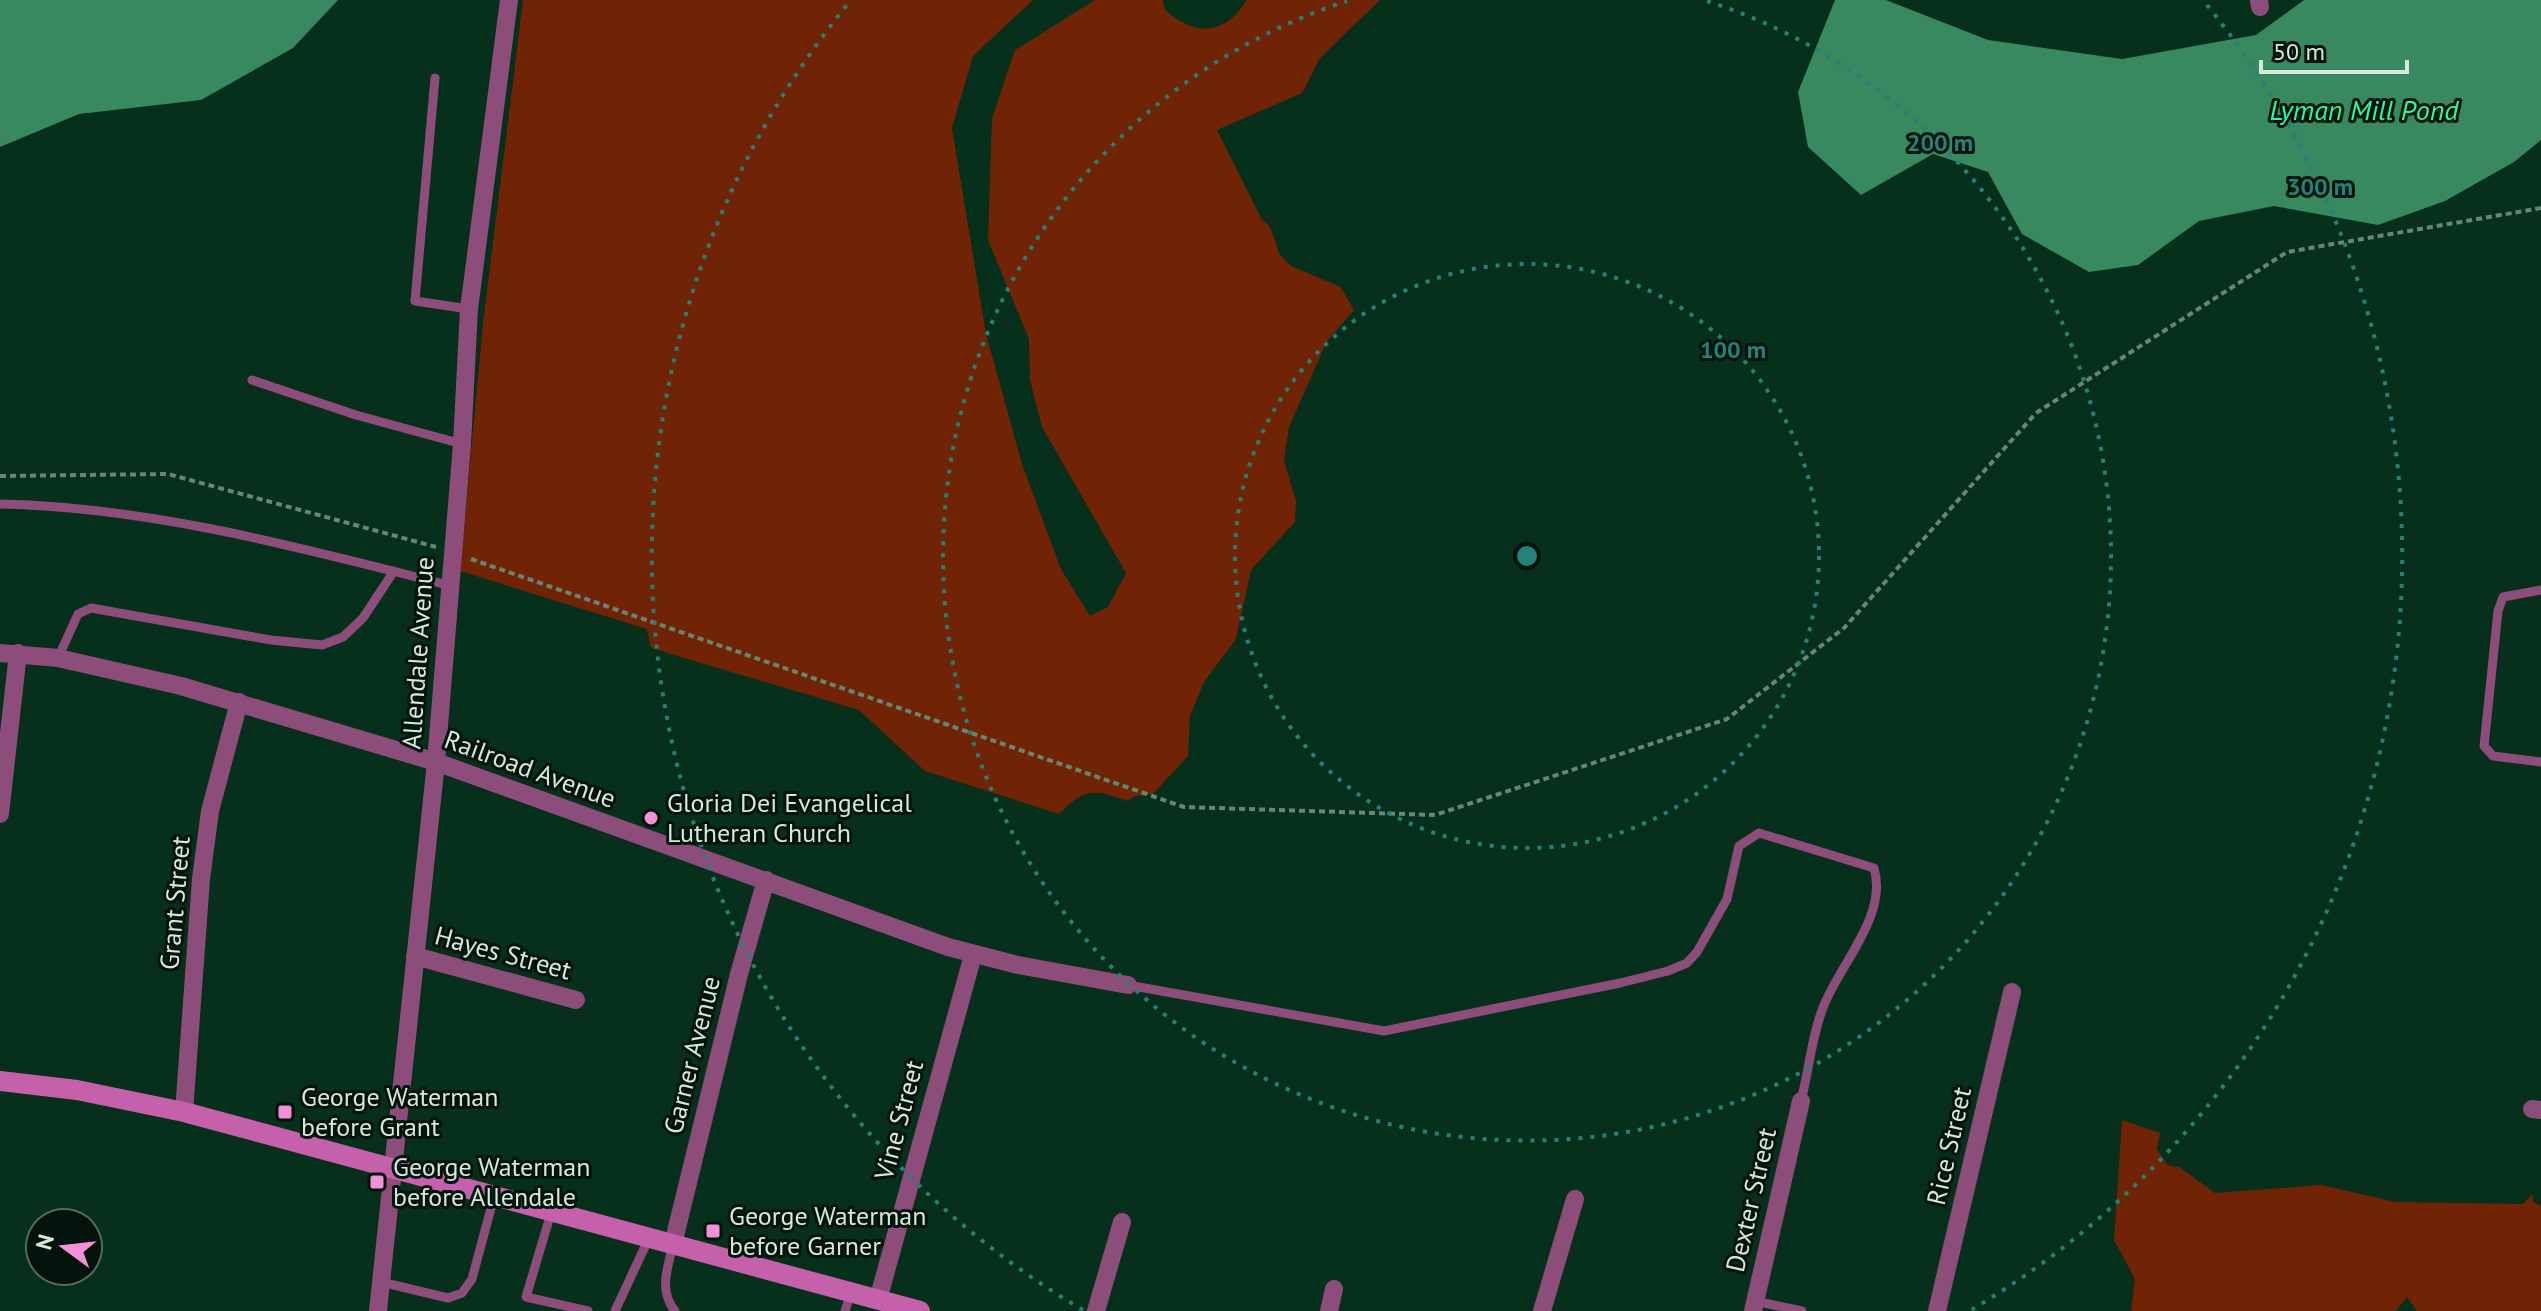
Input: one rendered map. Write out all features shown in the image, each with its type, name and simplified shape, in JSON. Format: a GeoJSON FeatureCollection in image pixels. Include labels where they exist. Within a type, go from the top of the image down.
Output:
{"type":"FeatureCollection","features":[{"type":"Feature","properties":{"kind":"main road"},"geometry":{"type":"LineString","coordinates":[[0,1081],[77,1090],[184,1112],[673,1244],[848,1302],[878,1300],[920,1311]]}},
{"type":"Feature","properties":{"kind":"street","name":"Allendale Avenue"},"geometry":{"type":"LineString","coordinates":[[378,1311],[436,762],[448,585],[462,444],[469,309],[509,0]]}},
{"type":"Feature","properties":{"kind":"street","name":"Railroad Avenue"},"geometry":{"type":"LineString","coordinates":[[9,653],[58,658],[239,702],[436,762],[973,955],[1128,985]]}},
{"type":"Feature","properties":{"kind":"street"},"geometry":{"type":"LineString","coordinates":[[0,814],[9,653]]}},
{"type":"Feature","properties":{"kind":"street","name":"Grant Street"},"geometry":{"type":"LineString","coordinates":[[184,1112],[204,855],[210,811],[239,702]]}},
{"type":"Feature","properties":{"kind":"street","name":"Garner Avenue"},"geometry":{"type":"LineString","coordinates":[[673,1244],[739,974],[766,880]]}},
{"type":"Feature","properties":{"kind":"street","name":"Vine Street"},"geometry":{"type":"LineString","coordinates":[[878,1300],[973,955]]}},
{"type":"Feature","properties":{"kind":"street","name":"Hayes Street"},"geometry":{"type":"LineString","coordinates":[[415,956],[576,1000]]}},
{"type":"Feature","properties":{"kind":"street","name":"Rice Street"},"geometry":{"type":"LineString","coordinates":[[1937,1311],[2012,992]]}},
{"type":"Feature","properties":{"kind":"street","name":"Dexter Street"},"geometry":{"type":"LineString","coordinates":[[1754,1306],[1801,1101]]}},
{"type":"Feature","properties":{"kind":"street"},"geometry":{"type":"LineString","coordinates":[[1542,1311],[1575,1199]]}},
{"type":"Feature","properties":{"kind":"street"},"geometry":{"type":"LineString","coordinates":[[1096,1311],[1122,1222]]}},
{"type":"Feature","properties":{"kind":"street"},"geometry":{"type":"LineString","coordinates":[[1329,1311],[1334,1289]]}},
{"type":"Feature","properties":{"kind":"lane"},"geometry":{"type":"LineString","coordinates":[[435,78],[415,301],[469,309]]}},
{"type":"Feature","properties":{"kind":"lane"},"geometry":{"type":"LineString","coordinates":[[252,380],[356,415],[462,444]]}},
{"type":"Feature","properties":{"kind":"lane"},"geometry":{"type":"LineString","coordinates":[[0,504],[107,513],[295,546],[448,585]]}},
{"type":"Feature","properties":{"kind":"lane"},"geometry":{"type":"LineString","coordinates":[[58,658],[78,614],[91,608],[271,640],[322,645],[343,637],[363,618],[394,571]]}},
{"type":"Feature","properties":{"kind":"lane"},"geometry":{"type":"LineString","coordinates":[[2541,590],[2503,597],[2498,611],[2484,746],[2493,756],[2541,762]]}},
{"type":"Feature","properties":{"kind":"lane"},"geometry":{"type":"LineString","coordinates":[[1128,985],[1384,1031],[1620,983],[1687,963],[1697,952],[1727,899],[1739,846],[1759,833],[1857,860],[1874,868],[1879,884],[1871,911],[1824,1006],[1801,1101]]}},
{"type":"Feature","properties":{"kind":"lane"},"geometry":{"type":"LineString","coordinates":[[381,1282],[448,1298],[462,1293],[472,1279],[494,1197]]}},
{"type":"Feature","properties":{"kind":"lane"},"geometry":{"type":"LineString","coordinates":[[551,1213],[526,1297],[588,1311]]}},
{"type":"Feature","properties":{"kind":"lane"},"geometry":{"type":"LineString","coordinates":[[615,1311],[649,1238]]}},
{"type":"Feature","properties":{"kind":"lane"},"geometry":{"type":"LineString","coordinates":[[673,1244],[664,1286],[667,1301],[675,1311]]}},
{"type":"Feature","properties":{"kind":"lane"},"geometry":{"type":"LineString","coordinates":[[1754,1306],[1802,1311]]}},
{"type":"Feature","properties":{"kind":"path"},"geometry":{"type":"LineString","coordinates":[[0,476],[168,474],[451,552],[1184,807],[1435,815],[1727,719],[1844,628],[2036,413],[2287,252],[2541,208]]}},
{"type":"Feature","properties":{"kind":"shaded area"},"geometry":{"type":"Polygon","coordinates":[[[523,0],[1033,0],[973,56],[952,128],[986,334],[1022,464],[1061,569],[1090,616],[1108,607],[1126,573],[1042,427],[1030,380],[1029,339],[988,240],[992,118],[1015,50],[1095,0],[1163,0],[1165,10],[1177,19],[1188,25],[1209,28],[1229,20],[1247,0],[1380,0],[1320,58],[1302,93],[1217,130],[1261,218],[1270,227],[1280,255],[1291,266],[1341,287],[1354,310],[1327,341],[1289,427],[1284,460],[1296,501],[1295,522],[1251,570],[1236,639],[1204,682],[1190,716],[1188,756],[1153,794],[1126,801],[1090,793],[1082,795],[1059,814],[925,771],[859,710],[651,648],[647,629],[460,571],[483,323],[523,0]]]}},
{"type":"Feature","properties":{"kind":"shaded area"},"geometry":{"type":"Polygon","coordinates":[[[2122,1120],[2160,1133],[2157,1149],[2168,1165],[2179,1167],[2215,1193],[2321,1185],[2396,1202],[2523,1204],[2532,1194],[2533,1202],[2541,1206],[2541,1311],[2417,1311],[2407,1297],[2396,1311],[2131,1311],[2135,1279],[2114,1240],[2122,1120]]]}},
{"type":"Feature","properties":{"kind":"water"},"geometry":{"type":"Polygon","coordinates":[[[0,0],[338,0],[293,48],[201,100],[79,114],[0,147],[0,0]]]}},
{"type":"Feature","properties":{"kind":"water","name":"Lyman Mill Pond"},"geometry":{"type":"Polygon","coordinates":[[[1835,0],[1886,0],[1988,40],[2122,59],[2256,35],[2304,0],[2541,0],[2541,140],[2514,162],[2445,201],[2378,225],[2274,206],[2199,221],[2138,265],[2089,272],[2022,234],[1988,172],[1933,154],[1861,195],[1808,147],[1798,92],[1835,0]]]}},
{"type":"Feature","properties":{"kind":"place","name":"Gloria Dei Evangelical Lutheran Church"},"geometry":{"type":"Point","coordinates":[651,818]}},
{"type":"Feature","properties":{"kind":"place","name":"George Waterman before Grant"},"geometry":{"type":"Point","coordinates":[285,1112]}},
{"type":"Feature","properties":{"kind":"place","name":"George Waterman before Allendale"},"geometry":{"type":"Point","coordinates":[377,1182]}},
{"type":"Feature","properties":{"kind":"place","name":"George Waterman before Garner"},"geometry":{"type":"Point","coordinates":[713,1231]}}]}
